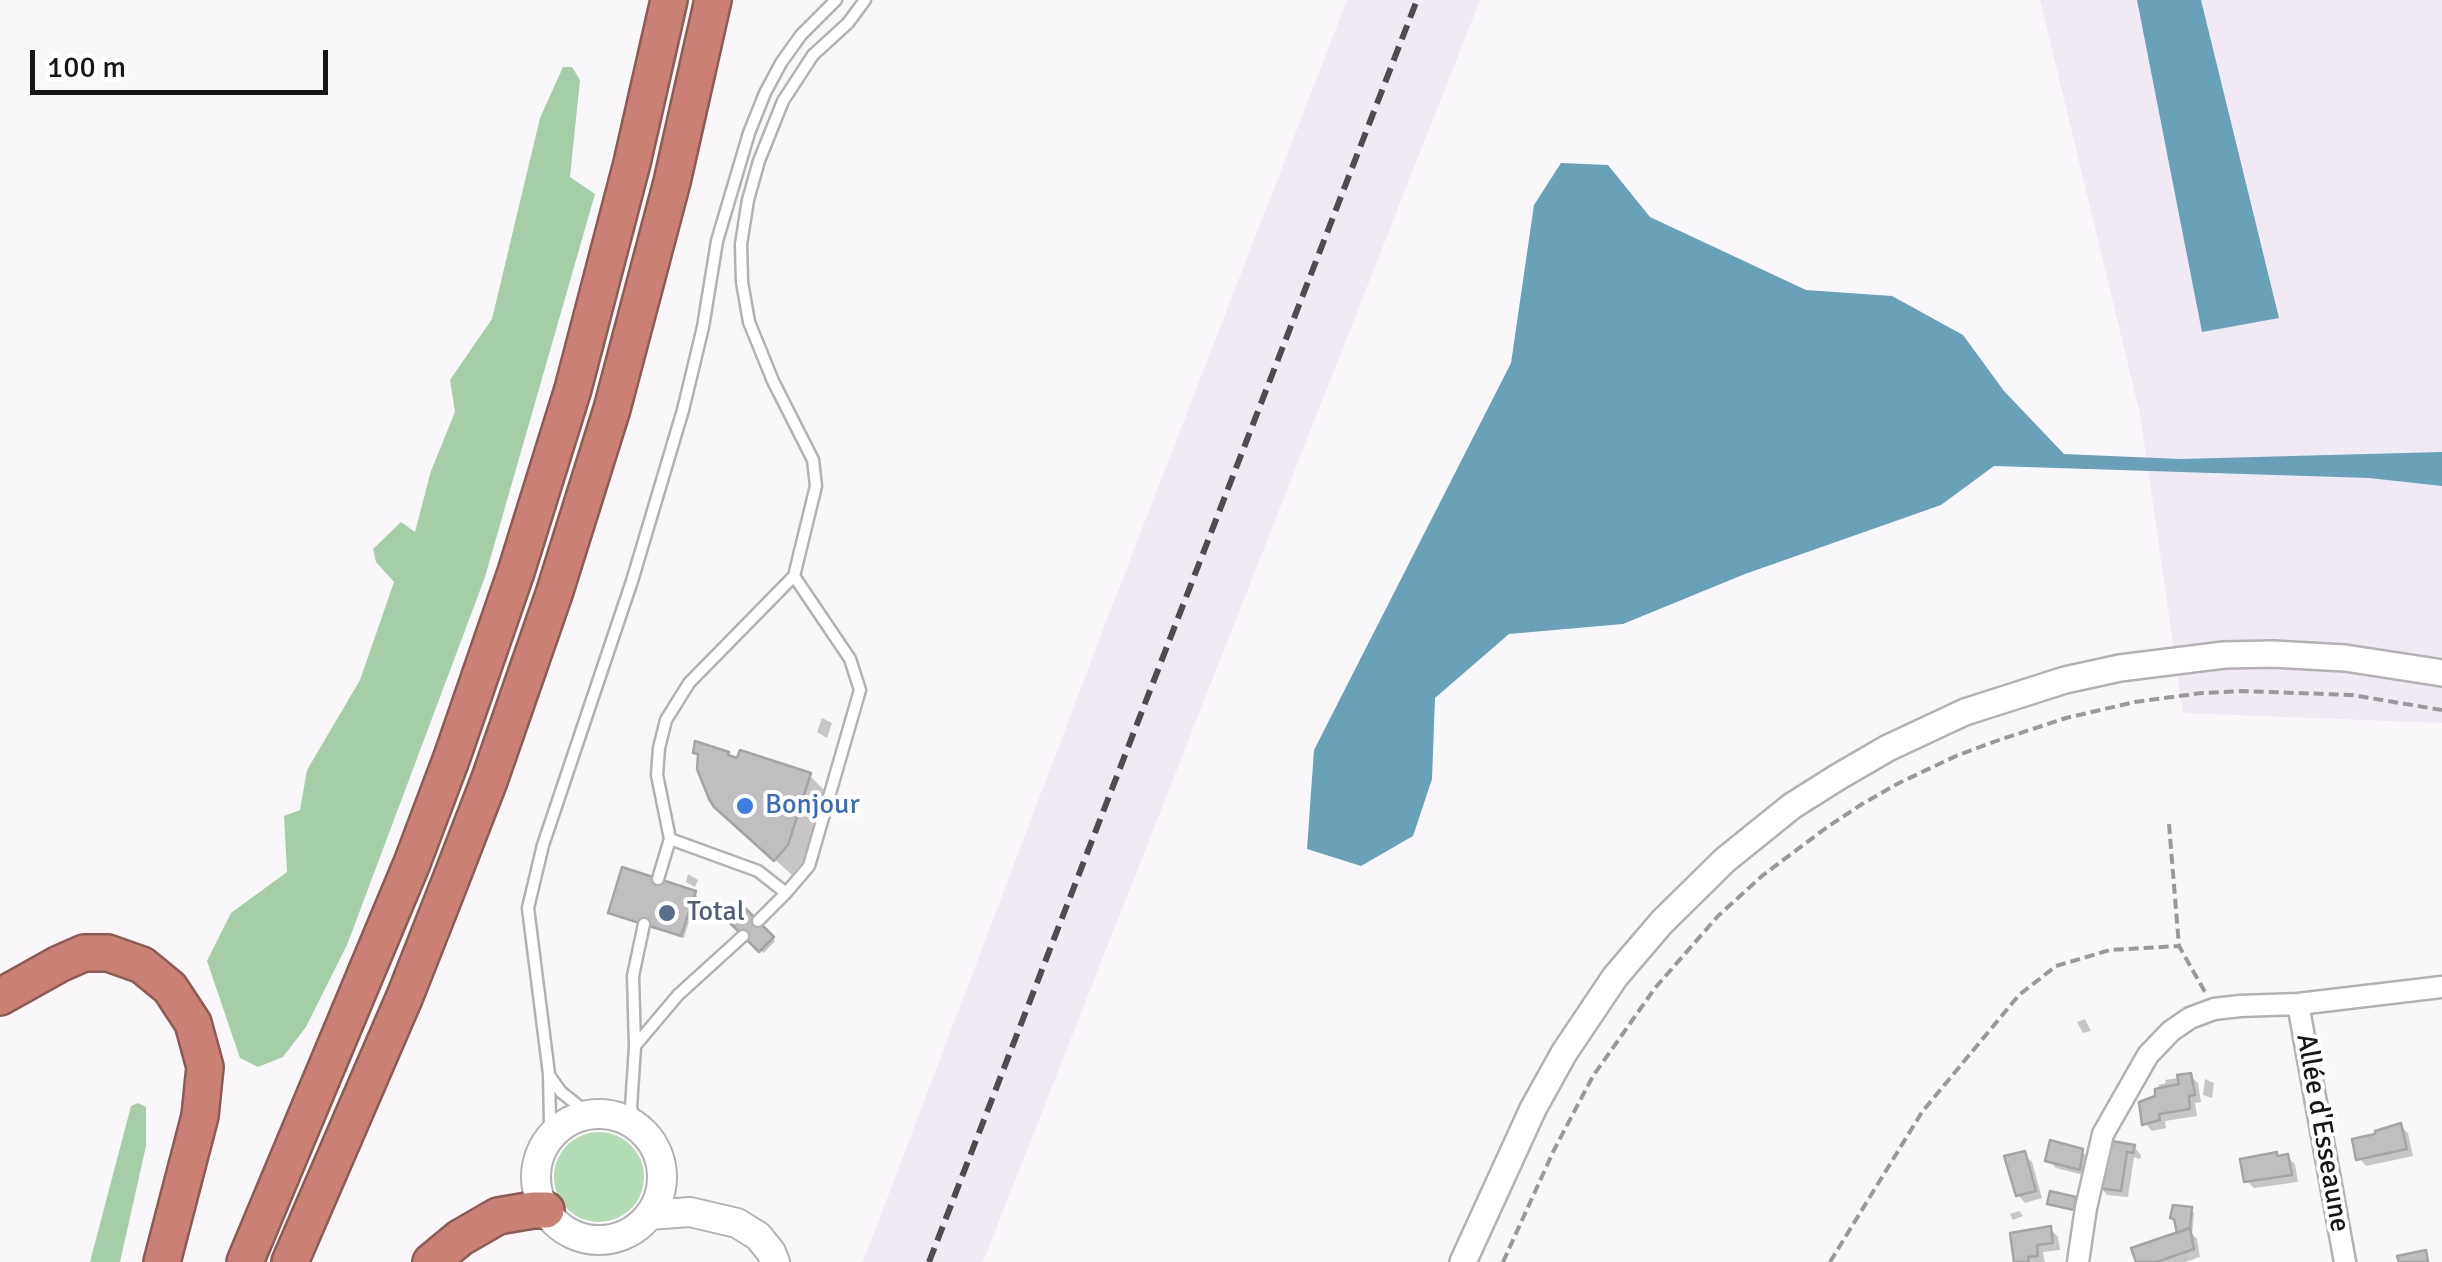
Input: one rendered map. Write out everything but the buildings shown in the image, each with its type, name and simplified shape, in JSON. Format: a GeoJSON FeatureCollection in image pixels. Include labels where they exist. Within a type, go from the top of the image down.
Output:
{"type":"FeatureCollection","features":[{"type":"Feature","properties":{"kind":"highway"},"geometry":{"type":"LineString","coordinates":[[245,1262],[404,882],[516,572],[573,389],[632,164],[669,0]]}},
{"type":"Feature","properties":{"kind":"highway"},"geometry":{"type":"LineString","coordinates":[[290,1262],[448,887],[554,594],[612,409],[672,182],[713,0]]}},
{"type":"Feature","properties":{"kind":"highway"},"geometry":{"type":"LineString","coordinates":[[0,997],[84,953],[108,953],[142,965],[170,988],[193,1023],[205,1066],[200,1116],[162,1262]]}},
{"type":"Feature","properties":{"kind":"highway"},"geometry":{"type":"LineString","coordinates":[[431,1262],[460,1238],[498,1216],[546,1210]]}},
{"type":"Feature","properties":{"kind":"main road"},"geometry":{"type":"LineString","coordinates":[[590,1115],[614,1116],[635,1126],[655,1148],[661,1167],[659,1197],[649,1215],[626,1234],[597,1239],[568,1231],[546,1210],[539,1192],[538,1162],[546,1143],[568,1122],[590,1115]]}},
{"type":"Feature","properties":{"kind":"main road"},"geometry":{"type":"LineString","coordinates":[[649,1215],[690,1212],[737,1224],[758,1236],[776,1262]]}},
{"type":"Feature","properties":{"kind":"street"},"geometry":{"type":"LineString","coordinates":[[1462,1262],[1533,1109],[1564,1053],[1615,977],[1662,922],[1725,860],[1838,777],[1965,712],[2065,680],[2140,664],[2273,654],[2346,658],[2442,673]]}},
{"type":"Feature","properties":{"kind":"street"},"geometry":{"type":"LineString","coordinates":[[2078,1262],[2103,1134],[2148,1055],[2172,1031],[2190,1018],[2214,1009],[2298,1004],[2442,987]]}},
{"type":"Feature","properties":{"kind":"street","name":"Allée d'Esseaune"},"geometry":{"type":"LineString","coordinates":[[2298,1004],[2345,1262]]}},
{"type":"Feature","properties":{"kind":"lane"},"geometry":{"type":"LineString","coordinates":[[546,1143],[550,1122],[549,1074],[528,908],[543,845],[632,581],[684,410],[717,241],[749,133],[781,64],[801,35],[836,0]]}},
{"type":"Feature","properties":{"kind":"lane"},"geometry":{"type":"LineString","coordinates":[[658,879],[670,838],[657,774],[666,720],[689,683],[794,576],[816,486],[813,460],[773,381],[749,322],[740,244],[748,200],[783,101],[813,55],[848,23],[865,0]]}},
{"type":"Feature","properties":{"kind":"lane"},"geometry":{"type":"LineString","coordinates":[[758,921],[809,866],[860,690],[850,659],[794,576]]}},
{"type":"Feature","properties":{"kind":"lane"},"geometry":{"type":"LineString","coordinates":[[670,838],[758,871],[786,893]]}},
{"type":"Feature","properties":{"kind":"lane"},"geometry":{"type":"LineString","coordinates":[[635,1126],[631,1107],[633,976],[644,924]]}},
{"type":"Feature","properties":{"kind":"lane"},"geometry":{"type":"LineString","coordinates":[[634,1047],[678,995],[743,936]]}},
{"type":"Feature","properties":{"kind":"lane"},"geometry":{"type":"LineString","coordinates":[[549,1074],[560,1092],[590,1115]]}},
{"type":"Feature","properties":{"kind":"path"},"geometry":{"type":"LineString","coordinates":[[1502,1262],[1592,1076],[1655,988],[1718,916],[1747,890],[1862,804],[1956,756],[1998,740],[2066,718],[2135,702],[2242,691],[2352,695],[2442,710]]}},
{"type":"Feature","properties":{"kind":"path"},"geometry":{"type":"LineString","coordinates":[[2169,824],[2179,946],[2214,1009]]}},
{"type":"Feature","properties":{"kind":"path"},"geometry":{"type":"LineString","coordinates":[[1830,1262],[1922,1112],[2018,994],[2056,966],[2110,950],[2179,946]]}},
{"type":"Feature","properties":{"kind":"shaded area"},"geometry":{"type":"Polygon","coordinates":[[[1347,0],[1480,0],[983,1262],[863,1262],[1109,614],[1347,0]]]}},
{"type":"Feature","properties":{"kind":"shaded area"},"geometry":{"type":"Polygon","coordinates":[[[2040,0],[2442,0],[2442,723],[2183,713],[2140,414],[2040,0]]]}},
{"type":"Feature","properties":{"kind":"green space"},"geometry":{"type":"Polygon","coordinates":[[[563,67],[572,67],[580,80],[570,177],[595,194],[485,577],[347,945],[306,1027],[283,1057],[258,1067],[240,1058],[207,961],[231,913],[287,872],[284,816],[300,810],[307,770],[360,680],[394,582],[376,562],[373,549],[401,522],[415,532],[431,471],[455,412],[450,380],[492,319],[540,118],[563,67]]]}},
{"type":"Feature","properties":{"kind":"green space"},"geometry":{"type":"Polygon","coordinates":[[[138,1103],[146,1107],[146,1146],[120,1262],[90,1262],[131,1106],[138,1103]]]}},
{"type":"Feature","properties":{"kind":"green space"},"geometry":{"type":"Polygon","coordinates":[[[599,1132],[631,1145],[644,1177],[631,1209],[599,1222],[567,1209],[554,1177],[567,1145],[599,1132]]]}},
{"type":"Feature","properties":{"kind":"water"},"geometry":{"type":"Polygon","coordinates":[[[2137,0],[2201,0],[2279,318],[2202,332],[2137,0]]]}},
{"type":"Feature","properties":{"kind":"water"},"geometry":{"type":"Polygon","coordinates":[[[1561,163],[1608,165],[1650,217],[1806,290],[1892,296],[1963,335],[2004,391],[2064,454],[2180,459],[2442,452],[2442,486],[2369,478],[1994,466],[1941,505],[1745,574],[1623,624],[1509,634],[1435,698],[1432,779],[1413,836],[1361,866],[1307,849],[1314,750],[1511,363],[1534,205],[1561,163]]]}},
{"type":"Feature","properties":{"kind":"railway"},"geometry":{"type":"LineString","coordinates":[[929,1262],[1417,0]]}},
{"type":"Feature","properties":{"kind":"place","name":"Bonjour"},"geometry":{"type":"Point","coordinates":[745,806]}},
{"type":"Feature","properties":{"kind":"place","name":"Total"},"geometry":{"type":"Point","coordinates":[667,913]}}]}
